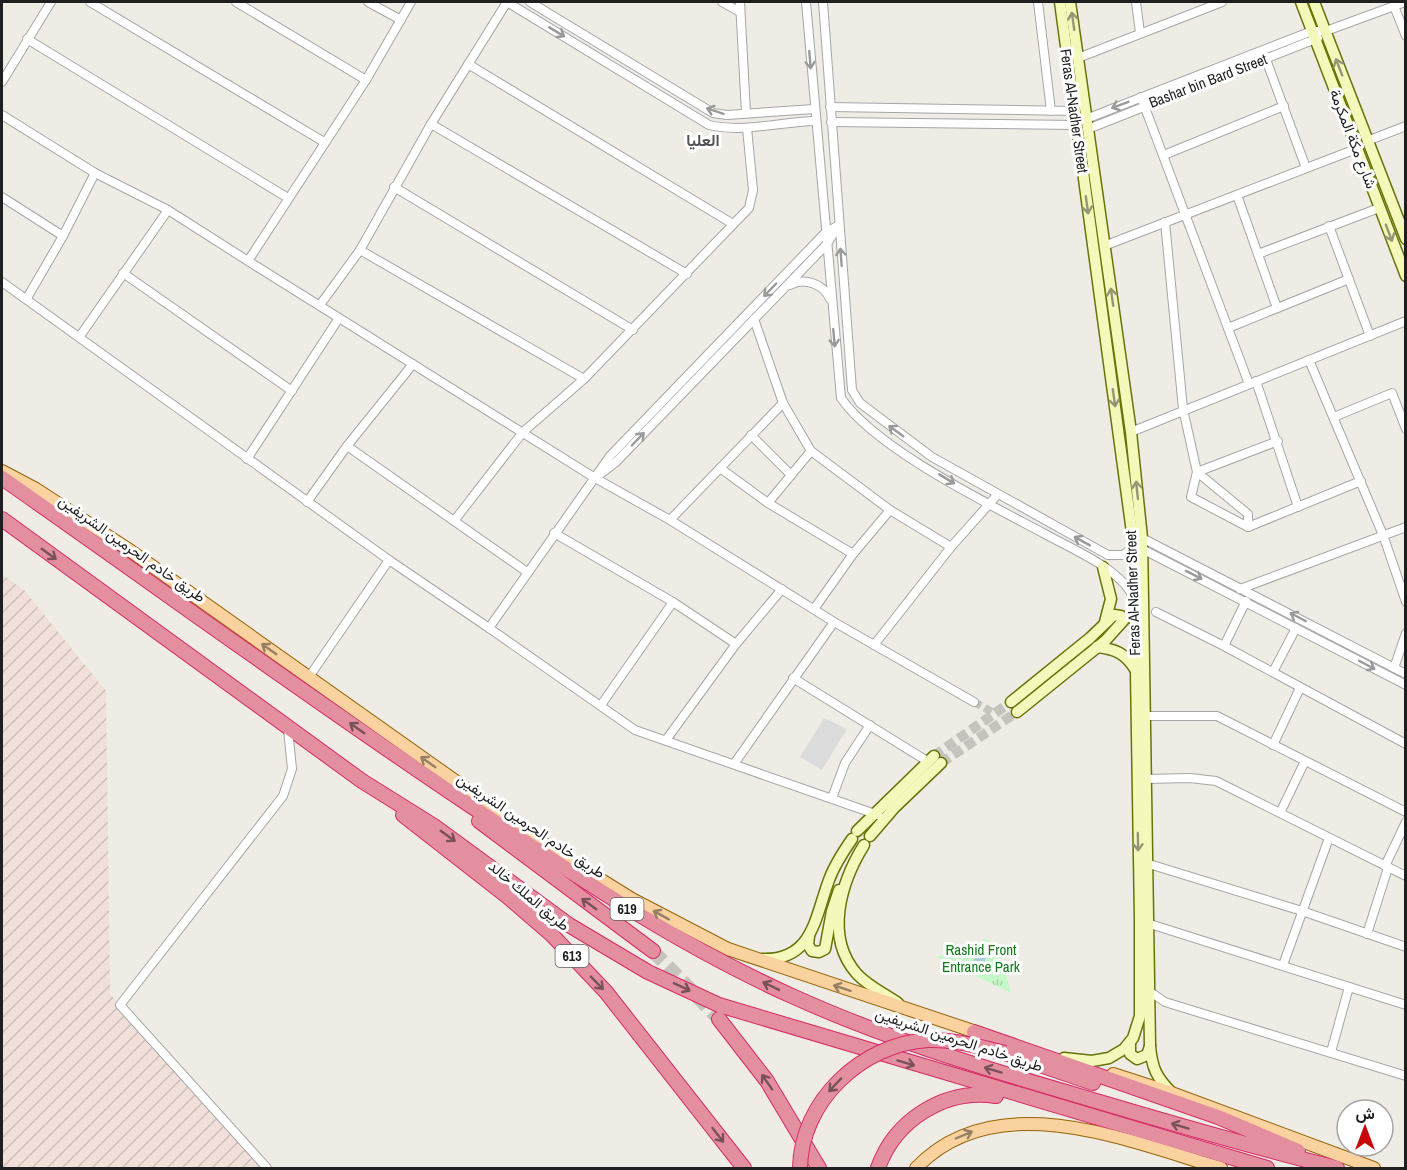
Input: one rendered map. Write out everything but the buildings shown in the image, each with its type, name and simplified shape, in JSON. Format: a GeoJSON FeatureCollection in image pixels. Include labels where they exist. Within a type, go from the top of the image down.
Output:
{"type":"FeatureCollection","features":[{"type":"Feature","properties":{"kind":"highway","name":"طريق خادم الحرمين الشريفين"},"geometry":{"type":"LineString","coordinates":[[2,478],[412,766],[642,918],[793,997],[885,1035],[973,1065],[1219,1138],[1338,1168]]}},
{"type":"Feature","properties":{"kind":"highway"},"geometry":{"type":"LineString","coordinates":[[2,519],[362,781],[434,826],[568,925],[658,977],[719,1005],[1267,1168]]}},
{"type":"Feature","properties":{"kind":"highway"},"geometry":{"type":"LineString","coordinates":[[412,766],[516,850],[652,951]]}},
{"type":"Feature","properties":{"kind":"highway","name":"طريق الملك خالد"},"geometry":{"type":"LineString","coordinates":[[362,781],[552,935],[606,992],[744,1168]]}},
{"type":"Feature","properties":{"kind":"highway"},"geometry":{"type":"LineString","coordinates":[[718,1018],[767,1082],[819,1168]]}},
{"type":"Feature","properties":{"kind":"highway"},"geometry":{"type":"LineString","coordinates":[[975,1032],[1218,1118],[1338,1168]]}},
{"type":"Feature","properties":{"kind":"highway"},"geometry":{"type":"LineString","coordinates":[[800,1168],[806,1133],[819,1106],[849,1071],[878,1053],[903,1044],[929,1040],[963,1043],[1005,1053],[1338,1168]]}},
{"type":"Feature","properties":{"kind":"highway"},"geometry":{"type":"LineString","coordinates":[[878,1168],[889,1146],[902,1129],[928,1108],[945,1100],[982,1094],[1065,1109]]}},
{"type":"Feature","properties":{"kind":"main road"},"geometry":{"type":"LineString","coordinates":[[2,471],[36,489],[129,549],[550,848],[632,899],[698,935],[755,958],[975,1032],[1172,1093],[1374,1168]]}},
{"type":"Feature","properties":{"kind":"main road"},"geometry":{"type":"LineString","coordinates":[[916,1168],[940,1147],[962,1135],[990,1126],[1022,1123],[1107,1136],[1221,1168]]}},
{"type":"Feature","properties":{"kind":"street"},"geometry":{"type":"LineString","coordinates":[[2,82],[51,2]]}},
{"type":"Feature","properties":{"kind":"street"},"geometry":{"type":"LineString","coordinates":[[90,2],[324,142]]}},
{"type":"Feature","properties":{"kind":"street"},"geometry":{"type":"LineString","coordinates":[[236,2],[366,80]]}},
{"type":"Feature","properties":{"kind":"street"},"geometry":{"type":"LineString","coordinates":[[368,2],[400,21]]}},
{"type":"Feature","properties":{"kind":"street"},"geometry":{"type":"LineString","coordinates":[[248,261],[366,80],[411,2]]}},
{"type":"Feature","properties":{"kind":"street"},"geometry":{"type":"LineString","coordinates":[[320,305],[360,250],[431,124],[507,2],[709,125],[721,128],[747,128],[815,121]]}},
{"type":"Feature","properties":{"kind":"street"},"geometry":{"type":"LineString","coordinates":[[530,2],[713,112],[727,115],[814,109]]}},
{"type":"Feature","properties":{"kind":"street"},"geometry":{"type":"LineString","coordinates":[[722,2],[740,12]]}},
{"type":"Feature","properties":{"kind":"street"},"geometry":{"type":"LineString","coordinates":[[740,2],[746,113]]}},
{"type":"Feature","properties":{"kind":"street"},"geometry":{"type":"LineString","coordinates":[[806,2],[841,398],[869,429],[990,505],[1104,567],[1128,587],[1134,600]]}},
{"type":"Feature","properties":{"kind":"street"},"geometry":{"type":"LineString","coordinates":[[823,2],[852,390],[860,403],[932,457],[1108,555],[1123,555],[1140,544]]}},
{"type":"Feature","properties":{"kind":"street"},"geometry":{"type":"LineString","coordinates":[[1038,2],[1051,111]]}},
{"type":"Feature","properties":{"kind":"street","name":"Feras Al-Nadher Street"},"geometry":{"type":"LineString","coordinates":[[1060,2],[1076,125],[1140,544],[1134,600],[1140,1016],[1130,1043]]}},
{"type":"Feature","properties":{"kind":"street","name":"Feras Al-Nadher Street"},"geometry":{"type":"LineString","coordinates":[[1071,2],[1131,432],[1140,544],[1146,716],[1150,1046],[1152,1067],[1157,1078],[1172,1093]]}},
{"type":"Feature","properties":{"kind":"street"},"geometry":{"type":"LineString","coordinates":[[1136,2],[1140,33]]}},
{"type":"Feature","properties":{"kind":"street"},"geometry":{"type":"LineString","coordinates":[[1078,58],[1222,2]]}},
{"type":"Feature","properties":{"kind":"street","name":"شارع مكة المكرمة"},"geometry":{"type":"LineString","coordinates":[[1301,2],[1406,276]]}},
{"type":"Feature","properties":{"kind":"street","name":"شارع مكة المكرمة"},"geometry":{"type":"LineString","coordinates":[[1314,2],[1367,141],[1401,212],[1406,239]]}},
{"type":"Feature","properties":{"kind":"street","name":"Bashar bin Bard Street"},"geometry":{"type":"LineString","coordinates":[[1087,124],[1144,106],[1266,59],[1326,31],[1405,2]]}},
{"type":"Feature","properties":{"kind":"street"},"geometry":{"type":"LineString","coordinates":[[1394,6],[1406,36]]}},
{"type":"Feature","properties":{"kind":"street","name":"Bashar bin Bard Street"},"geometry":{"type":"LineString","coordinates":[[1087,124],[1141,98],[1262,50],[1314,36]]}},
{"type":"Feature","properties":{"kind":"street"},"geometry":{"type":"LineString","coordinates":[[27,39],[288,198]]}},
{"type":"Feature","properties":{"kind":"street"},"geometry":{"type":"LineString","coordinates":[[1262,50],[1306,168]]}},
{"type":"Feature","properties":{"kind":"street"},"geometry":{"type":"LineString","coordinates":[[468,64],[733,224]]}},
{"type":"Feature","properties":{"kind":"street"},"geometry":{"type":"LineString","coordinates":[[1141,98],[1227,328],[1278,441],[1299,507]]}},
{"type":"Feature","properties":{"kind":"street"},"geometry":{"type":"LineString","coordinates":[[1164,155],[1284,106]]}},
{"type":"Feature","properties":{"kind":"street"},"geometry":{"type":"LineString","coordinates":[[830,107],[1074,111]]}},
{"type":"Feature","properties":{"kind":"street"},"geometry":{"type":"LineString","coordinates":[[2,115],[95,173],[168,210],[595,478],[670,520],[834,622],[974,702]]}},
{"type":"Feature","properties":{"kind":"street"},"geometry":{"type":"LineString","coordinates":[[831,122],[1076,125]]}},
{"type":"Feature","properties":{"kind":"street"},"geometry":{"type":"LineString","coordinates":[[431,124],[687,274]]}},
{"type":"Feature","properties":{"kind":"street"},"geometry":{"type":"LineString","coordinates":[[1367,141],[1406,126]]}},
{"type":"Feature","properties":{"kind":"street"},"geometry":{"type":"LineString","coordinates":[[454,521],[524,432],[584,379],[749,208],[753,190],[747,128]]}},
{"type":"Feature","properties":{"kind":"street"},"geometry":{"type":"LineString","coordinates":[[1104,246],[1356,149]]}},
{"type":"Feature","properties":{"kind":"street"},"geometry":{"type":"LineString","coordinates":[[27,298],[63,236],[95,173]]}},
{"type":"Feature","properties":{"kind":"street"},"geometry":{"type":"LineString","coordinates":[[394,187],[633,330]]}},
{"type":"Feature","properties":{"kind":"street"},"geometry":{"type":"LineString","coordinates":[[1237,195],[1277,308]]}},
{"type":"Feature","properties":{"kind":"street"},"geometry":{"type":"LineString","coordinates":[[2,197],[63,236]]}},
{"type":"Feature","properties":{"kind":"street"},"geometry":{"type":"LineString","coordinates":[[1258,254],[1379,208]]}},
{"type":"Feature","properties":{"kind":"street"},"geometry":{"type":"LineString","coordinates":[[80,336],[168,210]]}},
{"type":"Feature","properties":{"kind":"street"},"geometry":{"type":"LineString","coordinates":[[1165,222],[1183,409],[1197,472],[1191,497],[1248,527],[1361,481]]}},
{"type":"Feature","properties":{"kind":"street"},"geometry":{"type":"LineString","coordinates":[[489,628],[610,456],[825,233],[839,225]]}},
{"type":"Feature","properties":{"kind":"street"},"geometry":{"type":"LineString","coordinates":[[595,478],[616,462],[826,245],[839,225]]}},
{"type":"Feature","properties":{"kind":"street"},"geometry":{"type":"LineString","coordinates":[[1329,226],[1370,336]]}},
{"type":"Feature","properties":{"kind":"street"},"geometry":{"type":"LineString","coordinates":[[360,250],[584,379]]}},
{"type":"Feature","properties":{"kind":"street"},"geometry":{"type":"LineString","coordinates":[[123,273],[292,390]]}},
{"type":"Feature","properties":{"kind":"street"},"geometry":{"type":"LineString","coordinates":[[1227,328],[1349,279]]}},
{"type":"Feature","properties":{"kind":"street"},"geometry":{"type":"LineString","coordinates":[[2,282],[80,336],[307,502],[635,730],[880,816]]}},
{"type":"Feature","properties":{"kind":"street"},"geometry":{"type":"LineString","coordinates":[[783,289],[795,282],[807,282],[821,287],[831,303]]}},
{"type":"Feature","properties":{"kind":"street"},"geometry":{"type":"LineString","coordinates":[[247,459],[339,318]]}},
{"type":"Feature","properties":{"kind":"street"},"geometry":{"type":"LineString","coordinates":[[754,319],[783,403],[811,451],[891,510],[951,547]]}},
{"type":"Feature","properties":{"kind":"street"},"geometry":{"type":"LineString","coordinates":[[1131,432],[1183,409],[1406,321]]}},
{"type":"Feature","properties":{"kind":"street"},"geometry":{"type":"LineString","coordinates":[[1309,360],[1383,535],[1406,602]]}},
{"type":"Feature","properties":{"kind":"street"},"geometry":{"type":"LineString","coordinates":[[307,502],[347,446],[413,364]]}},
{"type":"Feature","properties":{"kind":"street"},"geometry":{"type":"LineString","coordinates":[[1334,417],[1392,393],[1406,429]]}},
{"type":"Feature","properties":{"kind":"street"},"geometry":{"type":"LineString","coordinates":[[670,520],[783,403]]}},
{"type":"Feature","properties":{"kind":"street"},"geometry":{"type":"LineString","coordinates":[[751,435],[791,475]]}},
{"type":"Feature","properties":{"kind":"street"},"geometry":{"type":"LineString","coordinates":[[1197,472],[1278,441]]}},
{"type":"Feature","properties":{"kind":"street"},"geometry":{"type":"LineString","coordinates":[[347,446],[527,572]]}},
{"type":"Feature","properties":{"kind":"street"},"geometry":{"type":"LineString","coordinates":[[768,503],[811,451]]}},
{"type":"Feature","properties":{"kind":"street"},"geometry":{"type":"LineString","coordinates":[[720,468],[768,503],[853,554]]}},
{"type":"Feature","properties":{"kind":"street"},"geometry":{"type":"LineString","coordinates":[[1197,472],[1248,514],[1248,527]]}},
{"type":"Feature","properties":{"kind":"street"},"geometry":{"type":"LineString","coordinates":[[874,645],[951,547],[998,494]]}},
{"type":"Feature","properties":{"kind":"street"},"geometry":{"type":"LineString","coordinates":[[1299,507],[1304,495]]}},
{"type":"Feature","properties":{"kind":"street"},"geometry":{"type":"LineString","coordinates":[[814,609],[853,554],[891,510]]}},
{"type":"Feature","properties":{"kind":"street"},"geometry":{"type":"LineString","coordinates":[[1230,593],[1406,527]]}},
{"type":"Feature","properties":{"kind":"street"},"geometry":{"type":"LineString","coordinates":[[554,533],[673,602],[736,644]]}},
{"type":"Feature","properties":{"kind":"street"},"geometry":{"type":"LineString","coordinates":[[1140,544],[1243,588],[1406,674]]}},
{"type":"Feature","properties":{"kind":"street"},"geometry":{"type":"LineString","coordinates":[[1140,544],[1406,685]]}},
{"type":"Feature","properties":{"kind":"street"},"geometry":{"type":"LineString","coordinates":[[309,678],[389,560]]}},
{"type":"Feature","properties":{"kind":"street"},"geometry":{"type":"LineString","coordinates":[[1104,567],[1111,599],[1105,622]]}},
{"type":"Feature","properties":{"kind":"street"},"geometry":{"type":"LineString","coordinates":[[666,740],[736,644],[782,589]]}},
{"type":"Feature","properties":{"kind":"street"},"geometry":{"type":"LineString","coordinates":[[1224,646],[1246,601]]}},
{"type":"Feature","properties":{"kind":"street"},"geometry":{"type":"LineString","coordinates":[[601,705],[673,602]]}},
{"type":"Feature","properties":{"kind":"street"},"geometry":{"type":"LineString","coordinates":[[1156,612],[1406,744]]}},
{"type":"Feature","properties":{"kind":"street"},"geometry":{"type":"LineString","coordinates":[[1114,615],[1123,617],[1114,632],[1097,646],[1014,707],[1105,622],[1114,615]]}},
{"type":"Feature","properties":{"kind":"street"},"geometry":{"type":"LineString","coordinates":[[734,764],[834,622]]}},
{"type":"Feature","properties":{"kind":"street"},"geometry":{"type":"LineString","coordinates":[[1273,672],[1296,628]]}},
{"type":"Feature","properties":{"kind":"street"},"geometry":{"type":"LineString","coordinates":[[1394,668],[1406,633]]}},
{"type":"Feature","properties":{"kind":"street"},"geometry":{"type":"LineString","coordinates":[[1097,646],[1117,650],[1129,659],[1135,669]]}},
{"type":"Feature","properties":{"kind":"street"},"geometry":{"type":"LineString","coordinates":[[793,678],[870,725],[934,760],[880,816],[855,835],[830,877],[809,936],[808,945],[812,951],[819,952],[825,949],[835,898],[880,816]]}},
{"type":"Feature","properties":{"kind":"street"},"geometry":{"type":"LineString","coordinates":[[1273,745],[1300,688]]}},
{"type":"Feature","properties":{"kind":"street"},"geometry":{"type":"LineString","coordinates":[[1146,716],[1216,716],[1406,812]]}},
{"type":"Feature","properties":{"kind":"street"},"geometry":{"type":"LineString","coordinates":[[832,798],[845,763],[870,725]]}},
{"type":"Feature","properties":{"kind":"street"},"geometry":{"type":"LineString","coordinates":[[267,1168],[120,1005],[283,796],[292,769],[288,727]]}},
{"type":"Feature","properties":{"kind":"street"},"geometry":{"type":"LineString","coordinates":[[1280,813],[1305,761]]}},
{"type":"Feature","properties":{"kind":"street"},"geometry":{"type":"LineString","coordinates":[[1146,779],[1190,778],[1216,781],[1406,876]]}},
{"type":"Feature","properties":{"kind":"street"},"geometry":{"type":"LineString","coordinates":[[1367,934],[1386,867],[1406,822]]}},
{"type":"Feature","properties":{"kind":"street"},"geometry":{"type":"LineString","coordinates":[[1282,965],[1329,838]]}},
{"type":"Feature","properties":{"kind":"street"},"geometry":{"type":"LineString","coordinates":[[1149,864],[1302,911],[1406,947]]}},
{"type":"Feature","properties":{"kind":"street"},"geometry":{"type":"LineString","coordinates":[[850,873],[838,926],[845,956],[866,982],[906,1008]]}},
{"type":"Feature","properties":{"kind":"street"},"geometry":{"type":"LineString","coordinates":[[1150,924],[1406,1005]]}},
{"type":"Feature","properties":{"kind":"street"},"geometry":{"type":"LineString","coordinates":[[755,958],[781,957],[793,952],[809,936]]}},
{"type":"Feature","properties":{"kind":"street"},"geometry":{"type":"LineString","coordinates":[[1331,1052],[1349,987]]}},
{"type":"Feature","properties":{"kind":"street"},"geometry":{"type":"LineString","coordinates":[[1149,991],[1165,1002],[1406,1076]]}},
{"type":"Feature","properties":{"kind":"street"},"geometry":{"type":"LineString","coordinates":[[1130,1043],[1130,1054],[1137,1059],[1147,1055],[1150,1046]]}},
{"type":"Feature","properties":{"kind":"street"},"geometry":{"type":"LineString","coordinates":[[1064,1058],[1092,1061],[1109,1058],[1130,1043]]}},
{"type":"Feature","properties":{"kind":"shaded area"},"geometry":{"type":"Polygon","coordinates":[[[2,574],[24,590],[106,691],[110,994],[265,1168],[2,1168],[2,574]]]}},
{"type":"Feature","properties":{"kind":"shaded area"},"geometry":{"type":"Polygon","coordinates":[[[824,718],[847,729],[822,770],[800,757],[824,718]]]}},
{"type":"Feature","properties":{"kind":"green space","name":"Rashid Front Entrance Park"},"geometry":{"type":"Polygon","coordinates":[[[987,939],[1001,957],[1011,993],[937,957],[987,939]]]}},
{"type":"Feature","properties":{"kind":"water"},"geometry":{"type":"Polygon","coordinates":[[[977,954],[986,958],[981,972],[970,966],[977,954]]]}},
{"type":"Feature","properties":{"kind":"tunnel"},"geometry":{"type":"LineString","coordinates":[[974,702],[994,713]]}},
{"type":"Feature","properties":{"kind":"tunnel"},"geometry":{"type":"LineString","coordinates":[[934,756],[1011,702]]}},
{"type":"Feature","properties":{"kind":"tunnel"},"geometry":{"type":"LineString","coordinates":[[941,763],[1017,712]]}},
{"type":"Feature","properties":{"kind":"tunnel"},"geometry":{"type":"LineString","coordinates":[[653,951],[719,1019]]}},
{"type":"Feature","properties":{"kind":"district","name":"العليا"},"geometry":{"type":"Point","coordinates":[703,140]}}]}
